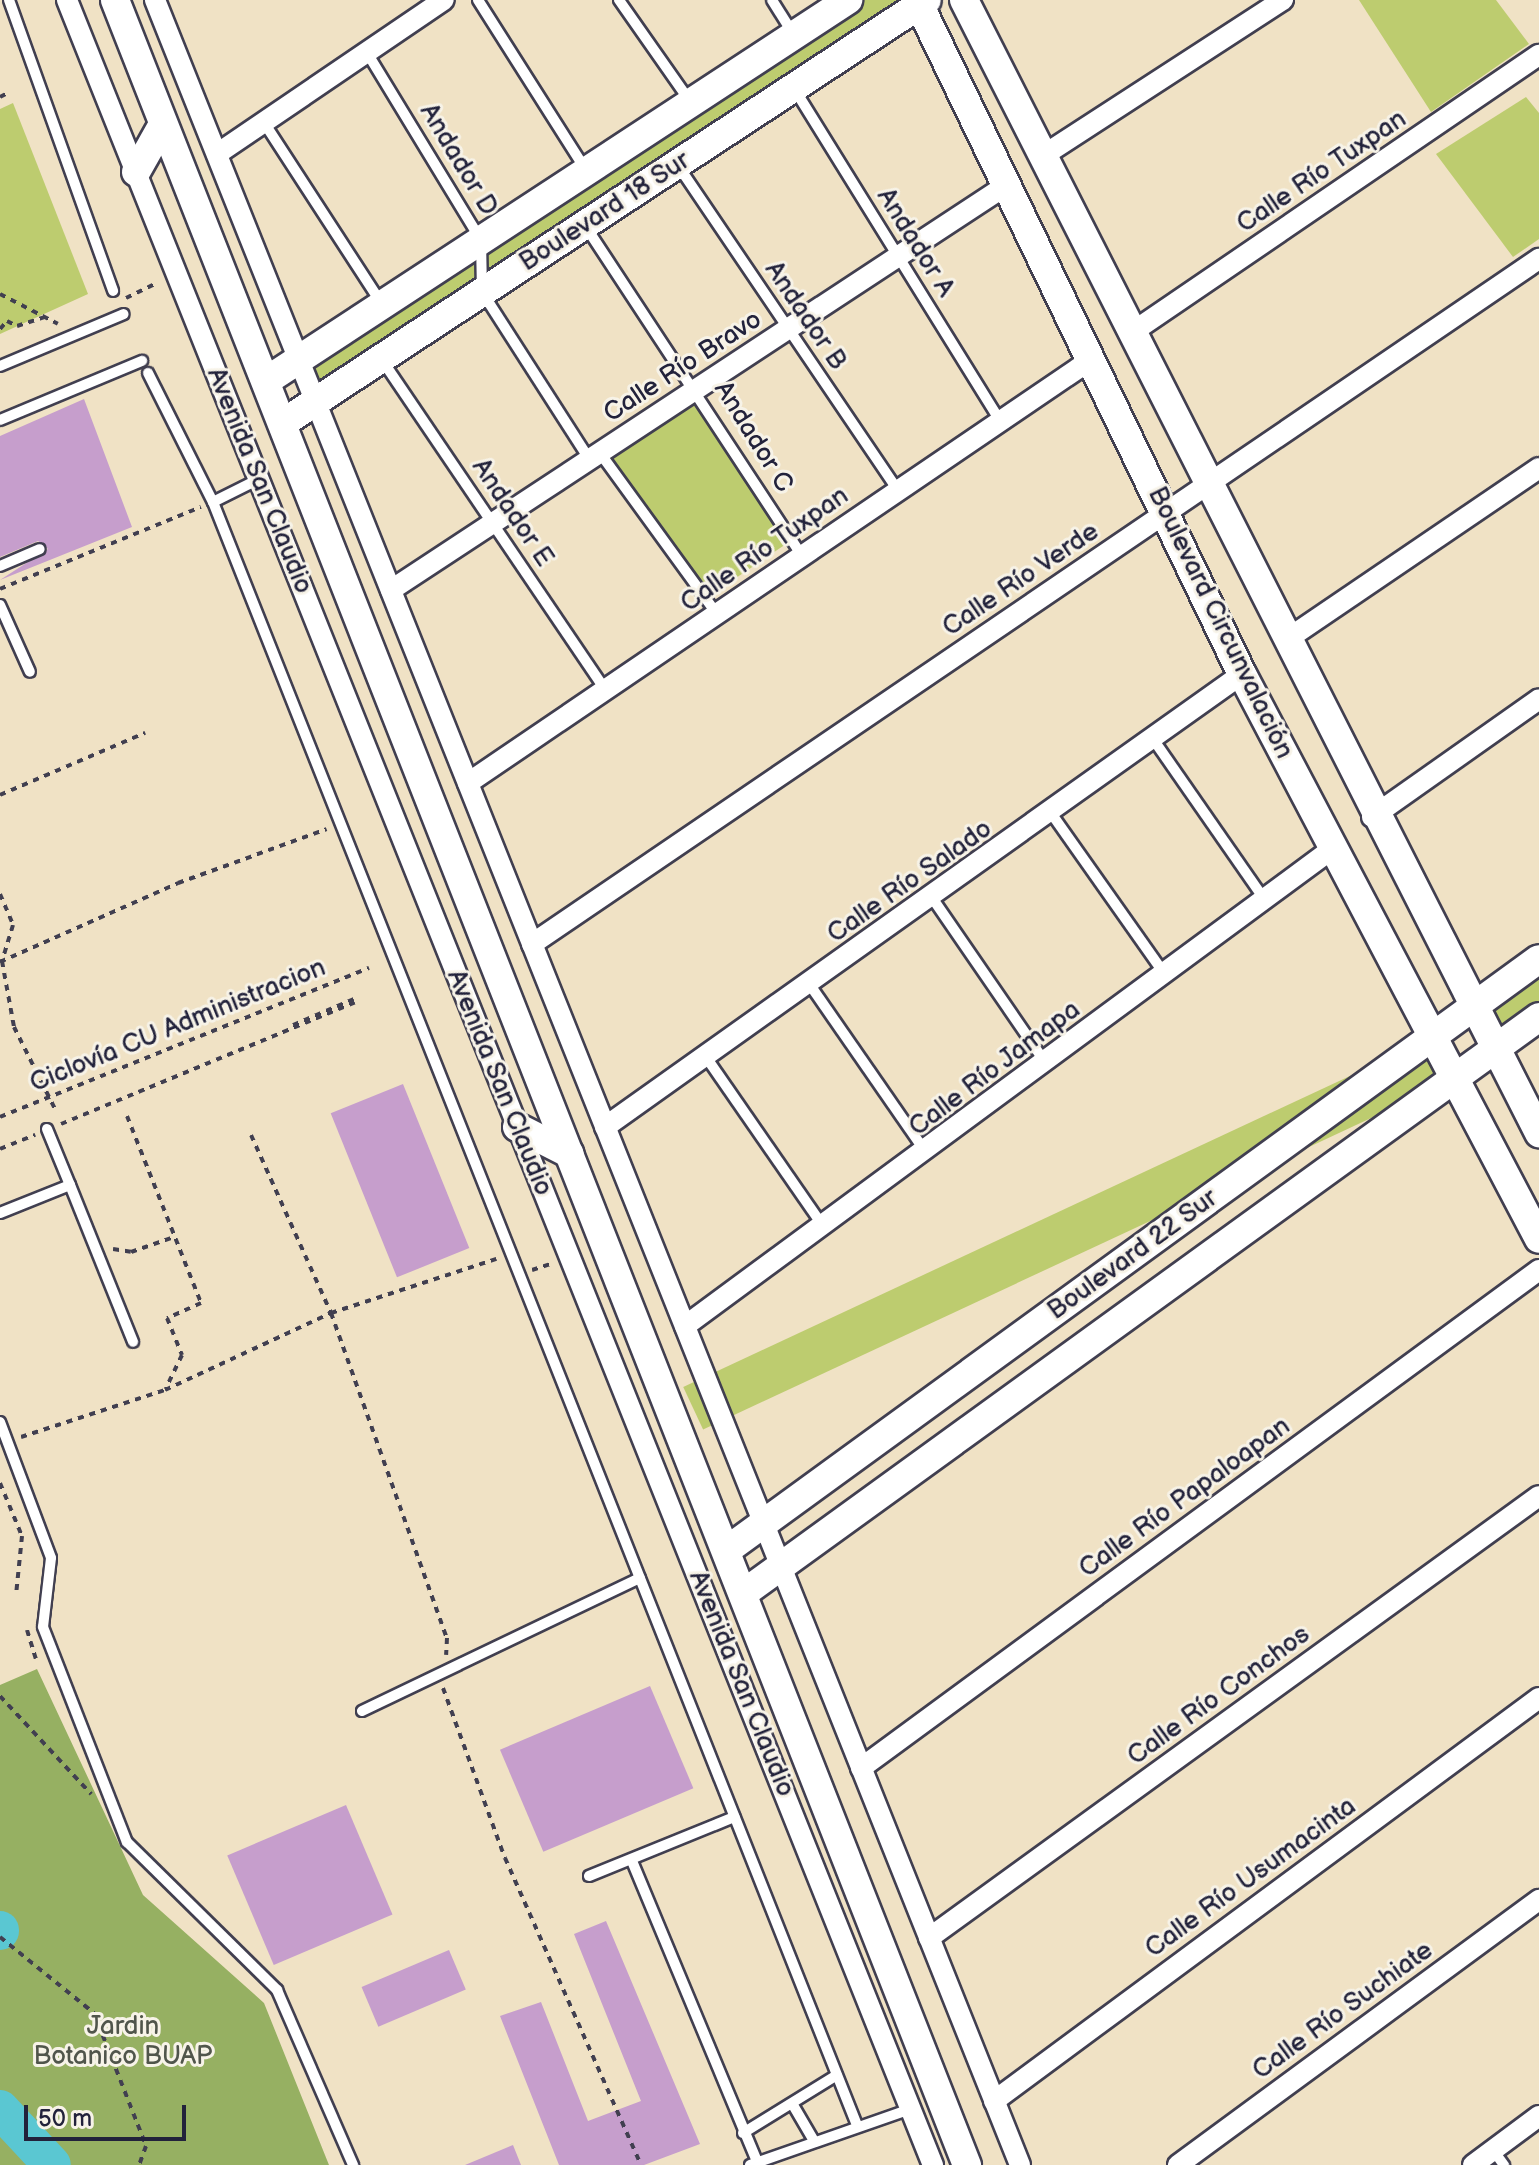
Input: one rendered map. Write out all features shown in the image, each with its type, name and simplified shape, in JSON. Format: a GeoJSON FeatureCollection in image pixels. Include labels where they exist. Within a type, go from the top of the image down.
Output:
{"type":"FeatureCollection","features":[{"type":"Feature","properties":{"kind":"street","name":"Avenida San Claudio"},"geometry":{"type":"LineString","coordinates":[[67,0],[933,2165]]}},
{"type":"Feature","properties":{"kind":"street","name":"Avenida San Claudio"},"geometry":{"type":"LineString","coordinates":[[115,0],[967,2165]]}},
{"type":"Feature","properties":{"kind":"street"},"geometry":{"type":"LineString","coordinates":[[217,154],[444,0]]}},
{"type":"Feature","properties":{"kind":"street","name":"Boulevard 18 Sur"},"geometry":{"type":"LineString","coordinates":[[266,381],[848,0]]}},
{"type":"Feature","properties":{"kind":"street","name":"Boulevard Circunvalación"},"geometry":{"type":"LineString","coordinates":[[964,0],[1134,331],[1372,817],[1539,1133]]}},
{"type":"Feature","properties":{"kind":"street"},"geometry":{"type":"LineString","coordinates":[[1044,155],[1283,0]]}},
{"type":"Feature","properties":{"kind":"street"},"geometry":{"type":"LineString","coordinates":[[158,1],[1020,2165]]}},
{"type":"Feature","properties":{"kind":"street","name":"Boulevard 18 Sur"},"geometry":{"type":"LineString","coordinates":[[283,423],[794,89],[921,2]]}},
{"type":"Feature","properties":{"kind":"street","name":"Boulevard Circunvalación"},"geometry":{"type":"LineString","coordinates":[[921,2],[1005,186],[1092,359],[1242,674],[1453,1081],[1539,1239]]}},
{"type":"Feature","properties":{"kind":"street","name":"Calle Río Tuxpan"},"geometry":{"type":"LineString","coordinates":[[1134,331],[1539,55]]}},
{"type":"Feature","properties":{"kind":"street"},"geometry":{"type":"LineString","coordinates":[[136,172],[163,124]]}},
{"type":"Feature","properties":{"kind":"street","name":"Calle Río Bravo"},"geometry":{"type":"LineString","coordinates":[[391,590],[1005,186]]}},
{"type":"Feature","properties":{"kind":"street","name":"Calle Río Verde"},"geometry":{"type":"LineString","coordinates":[[532,944],[1208,481],[1539,259]]}},
{"type":"Feature","properties":{"kind":"street","name":"Calle Río Tuxpan"},"geometry":{"type":"LineString","coordinates":[[468,783],[607,693],[801,554],[1092,359]]}},
{"type":"Feature","properties":{"kind":"street"},"geometry":{"type":"LineString","coordinates":[[1286,640],[1539,468]]}},
{"type":"Feature","properties":{"kind":"street","name":"Calle Río Salado"},"geometry":{"type":"LineString","coordinates":[[605,1127],[933,899],[1242,674]]}},
{"type":"Feature","properties":{"kind":"street"},"geometry":{"type":"LineString","coordinates":[[1372,817],[1539,699]]}},
{"type":"Feature","properties":{"kind":"street","name":"Calle Río Jamapa"},"geometry":{"type":"LineString","coordinates":[[685,1326],[1047,1066],[1164,973],[1332,849]]}},
{"type":"Feature","properties":{"kind":"street","name":"Boulevard 22 Sur"},"geometry":{"type":"LineString","coordinates":[[727,1550],[1539,959]]}},
{"type":"Feature","properties":{"kind":"street","name":"Boulevard 22 Sur"},"geometry":{"type":"LineString","coordinates":[[744,1593],[1539,1017]]}},
{"type":"Feature","properties":{"kind":"street"},"geometry":{"type":"LineString","coordinates":[[517,1127],[570,1154]]}},
{"type":"Feature","properties":{"kind":"street","name":"Calle Río Papaloapan"},"geometry":{"type":"LineString","coordinates":[[861,1768],[1539,1270]]}},
{"type":"Feature","properties":{"kind":"street"},"geometry":{"type":"LineString","coordinates":[[935,1399],[961,1437]]}},
{"type":"Feature","properties":{"kind":"street","name":"Calle Río Conchos"},"geometry":{"type":"LineString","coordinates":[[929,1938],[1539,1496]]}},
{"type":"Feature","properties":{"kind":"street","name":"Calle Río Usumacinta"},"geometry":{"type":"LineString","coordinates":[[994,2101],[1539,1698]]}},
{"type":"Feature","properties":{"kind":"street","name":"Calle Río Suchiate"},"geometry":{"type":"LineString","coordinates":[[1178,2165],[1539,1900]]}},
{"type":"Feature","properties":{"kind":"street"},"geometry":{"type":"LineString","coordinates":[[1473,2165],[1498,2158],[1539,2116]]}},
{"type":"Feature","properties":{"kind":"lane"},"geometry":{"type":"LineString","coordinates":[[9,0],[113,291]]}},
{"type":"Feature","properties":{"kind":"lane"},"geometry":{"type":"LineString","coordinates":[[478,0],[587,171]]}},
{"type":"Feature","properties":{"kind":"lane"},"geometry":{"type":"LineString","coordinates":[[619,0],[691,102]]}},
{"type":"Feature","properties":{"kind":"lane"},"geometry":{"type":"LineString","coordinates":[[772,0],[794,35]]}},
{"type":"Feature","properties":{"kind":"lane","name":"Andador D"},"geometry":{"type":"LineString","coordinates":[[366,51],[481,240],[482,292]]}},
{"type":"Feature","properties":{"kind":"lane","name":"Andador A"},"geometry":{"type":"LineString","coordinates":[[794,89],[1000,421]]}},
{"type":"Feature","properties":{"kind":"lane"},"geometry":{"type":"LineString","coordinates":[[263,121],[382,304]]}},
{"type":"Feature","properties":{"kind":"lane","name":"Andador B"},"geometry":{"type":"LineString","coordinates":[[677,166],[898,491]]}},
{"type":"Feature","properties":{"kind":"lane","name":"Andador C"},"geometry":{"type":"LineString","coordinates":[[585,225],[697,389],[801,554]]}},
{"type":"Feature","properties":{"kind":"lane"},"geometry":{"type":"LineString","coordinates":[[482,292],[595,456],[717,614]]}},
{"type":"Feature","properties":{"kind":"lane"},"geometry":{"type":"LineString","coordinates":[[0,366],[124,314]]}},
{"type":"Feature","properties":{"kind":"lane","name":"Andador E"},"geometry":{"type":"LineString","coordinates":[[381,359],[607,693]]}},
{"type":"Feature","properties":{"kind":"lane"},"geometry":{"type":"LineString","coordinates":[[0,420],[142,361]]}},
{"type":"Feature","properties":{"kind":"lane"},"geometry":{"type":"LineString","coordinates":[[148,373],[213,502],[857,2125]]}},
{"type":"Feature","properties":{"kind":"lane"},"geometry":{"type":"LineString","coordinates":[[213,502],[259,479]]}},
{"type":"Feature","properties":{"kind":"lane"},"geometry":{"type":"LineString","coordinates":[[0,566],[40,549]]}},
{"type":"Feature","properties":{"kind":"lane"},"geometry":{"type":"LineString","coordinates":[[0,605],[30,672]]}},
{"type":"Feature","properties":{"kind":"lane"},"geometry":{"type":"LineString","coordinates":[[1153,739],[1264,899]]}},
{"type":"Feature","properties":{"kind":"lane"},"geometry":{"type":"LineString","coordinates":[[1051,813],[1164,973]]}},
{"type":"Feature","properties":{"kind":"lane"},"geometry":{"type":"LineString","coordinates":[[933,899],[1047,1066]]}},
{"type":"Feature","properties":{"kind":"lane"},"geometry":{"type":"LineString","coordinates":[[810,985],[926,1153]]}},
{"type":"Feature","properties":{"kind":"lane"},"geometry":{"type":"LineString","coordinates":[[706,1057],[824,1226]]}},
{"type":"Feature","properties":{"kind":"lane"},"geometry":{"type":"LineString","coordinates":[[47,1130],[133,1342]]}},
{"type":"Feature","properties":{"kind":"lane"},"geometry":{"type":"LineString","coordinates":[[0,1213],[70,1185]]}},
{"type":"Feature","properties":{"kind":"lane"},"geometry":{"type":"LineString","coordinates":[[0,1422],[51,1558],[43,1627],[127,1842],[277,1990],[353,2165]]}},
{"type":"Feature","properties":{"kind":"lane"},"geometry":{"type":"LineString","coordinates":[[362,1711],[640,1578]]}},
{"type":"Feature","properties":{"kind":"lane"},"geometry":{"type":"LineString","coordinates":[[589,1876],[734,1817]]}},
{"type":"Feature","properties":{"kind":"lane"},"geometry":{"type":"LineString","coordinates":[[632,1861],[754,2164],[857,2125],[911,2109]]}},
{"type":"Feature","properties":{"kind":"lane"},"geometry":{"type":"LineString","coordinates":[[743,2133],[793,2105],[837,2075]]}},
{"type":"Feature","properties":{"kind":"lane"},"geometry":{"type":"LineString","coordinates":[[793,2105],[814,2141]]}},
{"type":"Feature","properties":{"kind":"path"},"geometry":{"type":"LineString","coordinates":[[0,97],[6,94]]}},
{"type":"Feature","properties":{"kind":"path"},"geometry":{"type":"LineString","coordinates":[[0,294],[63,327]]}},
{"type":"Feature","properties":{"kind":"path"},"geometry":{"type":"LineString","coordinates":[[0,329],[7,321],[17,326],[44,317]]}},
{"type":"Feature","properties":{"kind":"path"},"geometry":{"type":"LineString","coordinates":[[0,589],[213,502]]}},
{"type":"Feature","properties":{"kind":"path"},"geometry":{"type":"LineString","coordinates":[[0,795],[145,733]]}},
{"type":"Feature","properties":{"kind":"path"},"geometry":{"type":"LineString","coordinates":[[1,961],[178,883],[341,824]]}},
{"type":"Feature","properties":{"kind":"path"},"geometry":{"type":"LineString","coordinates":[[0,894],[13,925],[1,961],[14,1027],[56,1111]]}},
{"type":"Feature","properties":{"kind":"path","name":"Ciclovía CU Administracion"},"geometry":{"type":"LineString","coordinates":[[0,1117],[369,968]]}},
{"type":"Feature","properties":{"kind":"path","name":"Ciclovía CU Administracion"},"geometry":{"type":"LineString","coordinates":[[0,1149],[355,1001]]}},
{"type":"Feature","properties":{"kind":"path"},"geometry":{"type":"LineString","coordinates":[[127,1116],[201,1303],[167,1318],[182,1355],[165,1390]]}},
{"type":"Feature","properties":{"kind":"path"},"geometry":{"type":"LineString","coordinates":[[251,1135],[331,1313],[447,1638],[443,1698],[499,1844],[641,2165]]}},
{"type":"Feature","properties":{"kind":"path"},"geometry":{"type":"LineString","coordinates":[[95,1247],[131,1252],[175,1237]]}},
{"type":"Feature","properties":{"kind":"path"},"geometry":{"type":"LineString","coordinates":[[9,1442],[165,1390],[331,1313],[491,1255],[519,1274],[570,1258]]}},
{"type":"Feature","properties":{"kind":"path"},"geometry":{"type":"LineString","coordinates":[[6,1476],[34,1543]]}},
{"type":"Feature","properties":{"kind":"path"},"geometry":{"type":"LineString","coordinates":[[0,1483],[22,1536],[16,1595]]}},
{"type":"Feature","properties":{"kind":"path"},"geometry":{"type":"LineString","coordinates":[[27,1622],[39,1665]]}},
{"type":"Feature","properties":{"kind":"path"},"geometry":{"type":"LineString","coordinates":[[97,1787],[104,1801]]}},
{"type":"Feature","properties":{"kind":"path"},"geometry":{"type":"LineString","coordinates":[[0,1937],[94,2013],[146,2146],[139,2165]]}},
{"type":"Feature","properties":{"kind":"green space"},"geometry":{"type":"Polygon","coordinates":[[[846,0],[911,0],[316,401],[299,359],[846,0]]]}},
{"type":"Feature","properties":{"kind":"green space"},"geometry":{"type":"Polygon","coordinates":[[[1359,0],[1496,0],[1529,44],[1431,112],[1359,0]]]}},
{"type":"Feature","properties":{"kind":"green space"},"geometry":{"type":"Polygon","coordinates":[[[1526,97],[1539,113],[1539,239],[1513,257],[1436,154],[1526,97]]]}},
{"type":"Feature","properties":{"kind":"green space"},"geometry":{"type":"Polygon","coordinates":[[[13,103],[88,294],[0,334],[0,109],[13,103]]]}},
{"type":"Feature","properties":{"kind":"green space"},"geometry":{"type":"Polygon","coordinates":[[[696,401],[791,541],[705,599],[611,459],[696,401]]]}},
{"type":"Feature","properties":{"kind":"green space"},"geometry":{"type":"Polygon","coordinates":[[[1539,961],[1539,1019],[1493,1052],[1472,1011],[1539,961]]]}},
{"type":"Feature","properties":{"kind":"green space"},"geometry":{"type":"Polygon","coordinates":[[[1440,1034],[1460,1077],[703,1429],[683,1387],[1440,1034]]]}},
{"type":"Feature","properties":{"kind":"green space","name":"Jardin Botanico BUAP"},"geometry":{"type":"Polygon","coordinates":[[[37,1669],[143,1895],[264,2003],[329,2165],[0,2165],[0,1685],[37,1669]]]}},
{"type":"Feature","properties":{"kind":"building"},"geometry":{"type":"Polygon","coordinates":[[[84,399],[132,527],[0,580],[48,549],[38,541],[0,557],[0,436],[84,399]]]}},
{"type":"Feature","properties":{"kind":"building"},"geometry":{"type":"Polygon","coordinates":[[[403,1084],[469,1248],[397,1277],[331,1113],[403,1084]]]}},
{"type":"Feature","properties":{"kind":"building"},"geometry":{"type":"Polygon","coordinates":[[[650,1686],[693,1788],[543,1852],[500,1750],[650,1686]]]}},
{"type":"Feature","properties":{"kind":"building"},"geometry":{"type":"Polygon","coordinates":[[[346,1805],[392,1915],[274,1965],[227,1855],[346,1805]]]}},
{"type":"Feature","properties":{"kind":"building"},"geometry":{"type":"Polygon","coordinates":[[[606,1921],[700,2144],[644,2165],[559,2165],[500,2016],[541,2002],[588,2121],[641,2101],[574,1934],[606,1921]]]}},
{"type":"Feature","properties":{"kind":"building"},"geometry":{"type":"Polygon","coordinates":[[[449,1950],[466,1990],[378,2027],[362,1987],[449,1950]]]}},
{"type":"Feature","properties":{"kind":"building"},"geometry":{"type":"Polygon","coordinates":[[[513,2145],[521,2165],[465,2165],[513,2145]]]}},
{"type":"Feature","properties":{"kind":"waterway"},"geometry":{"type":"LineString","coordinates":[[0,2109],[52,2165]]}}]}
